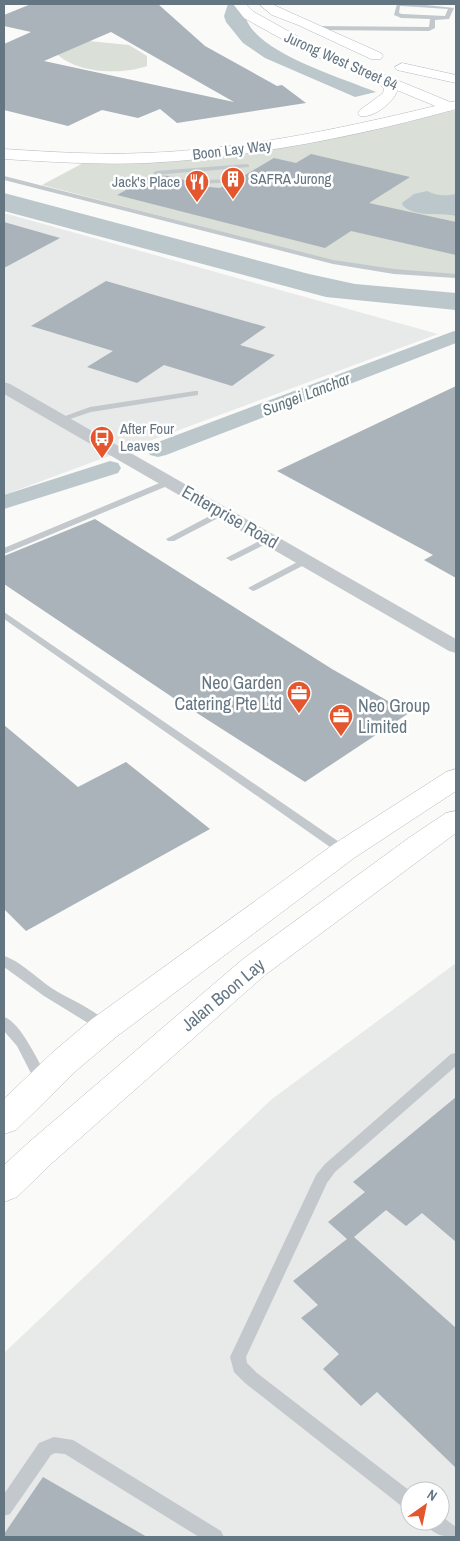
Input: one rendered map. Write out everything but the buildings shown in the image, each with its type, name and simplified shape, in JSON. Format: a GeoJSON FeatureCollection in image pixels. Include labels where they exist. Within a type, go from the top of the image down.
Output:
{"type":"FeatureCollection","features":[{"type":"Feature","properties":{"kind":"main road","name":"Jurong West Street 64"},"geometry":{"type":"LineString","coordinates":[[239,4],[249,15],[283,36],[428,98],[453,106]]}},
{"type":"Feature","properties":{"kind":"main road","name":"Jurong West Street 64"},"geometry":{"type":"LineString","coordinates":[[265,4],[276,12],[317,28],[348,45],[456,92]]}},
{"type":"Feature","properties":{"kind":"main road"},"geometry":{"type":"LineString","coordinates":[[402,67],[456,79]]}},
{"type":"Feature","properties":{"kind":"main road"},"geometry":{"type":"LineString","coordinates":[[365,113],[390,94],[391,88],[383,79]]}},
{"type":"Feature","properties":{"kind":"main road","name":"Boon Lay Way"},"geometry":{"type":"LineString","coordinates":[[4,141],[68,145],[141,145],[221,140],[306,127],[456,92]]}},
{"type":"Feature","properties":{"kind":"main road","name":"Boon Lay Way"},"geometry":{"type":"LineString","coordinates":[[4,154],[66,158],[146,158],[238,151],[402,121],[453,106]]}},
{"type":"Feature","properties":{"kind":"main road"},"geometry":{"type":"LineString","coordinates":[[4,1120],[43,1082],[104,1028],[344,850],[456,778]]}},
{"type":"Feature","properties":{"kind":"main road","name":"Jalan Boon Lay"},"geometry":{"type":"LineString","coordinates":[[4,1187],[40,1153],[254,967],[420,844],[456,820]]}},
{"type":"Feature","properties":{"kind":"street","name":"Enterprise Road"},"geometry":{"type":"LineString","coordinates":[[4,387],[456,647]]}},
{"type":"Feature","properties":{"kind":"lane"},"geometry":{"type":"LineString","coordinates":[[399,4],[437,5],[451,8],[446,18],[401,16],[396,14],[399,4]]}},
{"type":"Feature","properties":{"kind":"lane"},"geometry":{"type":"LineString","coordinates":[[317,28],[429,29],[432,28],[433,18]]}},
{"type":"Feature","properties":{"kind":"lane"},"geometry":{"type":"LineString","coordinates":[[156,173],[231,167],[249,169],[238,151]]}},
{"type":"Feature","properties":{"kind":"lane"},"geometry":{"type":"LineString","coordinates":[[222,152],[231,167]]}},
{"type":"Feature","properties":{"kind":"lane"},"geometry":{"type":"LineString","coordinates":[[190,171],[197,181],[200,182],[236,180]]}},
{"type":"Feature","properties":{"kind":"lane"},"geometry":{"type":"LineString","coordinates":[[4,178],[333,262],[417,275],[456,276]]}},
{"type":"Feature","properties":{"kind":"lane"},"geometry":{"type":"LineString","coordinates":[[61,419],[90,410],[195,394]]}},
{"type":"Feature","properties":{"kind":"lane"},"geometry":{"type":"LineString","coordinates":[[4,551],[169,482]]}},
{"type":"Feature","properties":{"kind":"lane"},"geometry":{"type":"LineString","coordinates":[[171,539],[221,513]]}},
{"type":"Feature","properties":{"kind":"lane"},"geometry":{"type":"LineString","coordinates":[[231,558],[268,540]]}},
{"type":"Feature","properties":{"kind":"lane"},"geometry":{"type":"LineString","coordinates":[[253,588],[306,561]]}},
{"type":"Feature","properties":{"kind":"lane"},"geometry":{"type":"LineString","coordinates":[[4,615],[344,850]]}},
{"type":"Feature","properties":{"kind":"lane"},"geometry":{"type":"LineString","coordinates":[[4,961],[49,994],[93,1019],[104,1028]]}},
{"type":"Feature","properties":{"kind":"lane"},"geometry":{"type":"LineString","coordinates":[[4,1022],[22,1043],[43,1082]]}},
{"type":"Feature","properties":{"kind":"lane"},"geometry":{"type":"LineString","coordinates":[[400,1494],[251,1378],[240,1367],[238,1357],[321,1180],[330,1168],[456,1058]]}},
{"type":"Feature","properties":{"kind":"lane"},"geometry":{"type":"LineString","coordinates":[[4,1508],[45,1449],[54,1445],[67,1446],[215,1537]]}},
{"type":"Feature","properties":{"kind":"shaded area"},"geometry":{"type":"Polygon","coordinates":[[[228,4],[246,4],[245,11],[248,23],[257,35],[270,45],[306,64],[376,92],[355,97],[265,58],[243,43],[226,22],[224,16],[228,4]]]}},
{"type":"Feature","properties":{"kind":"shaded area"},"geometry":{"type":"Polygon","coordinates":[[[79,40],[129,45],[147,56],[147,66],[124,71],[99,71],[74,65],[55,52],[79,40]]]}},
{"type":"Feature","properties":{"kind":"shaded area"},"geometry":{"type":"Polygon","coordinates":[[[456,110],[456,274],[418,274],[334,261],[42,185],[87,161],[150,161],[246,153],[331,139],[456,110]]]}},
{"type":"Feature","properties":{"kind":"shaded area"},"geometry":{"type":"Polygon","coordinates":[[[427,191],[441,195],[456,194],[456,216],[415,212],[403,206],[402,203],[414,194],[427,191]]]}},
{"type":"Feature","properties":{"kind":"shaded area"},"geometry":{"type":"Polygon","coordinates":[[[4,193],[309,274],[355,284],[456,293],[456,310],[326,297],[4,211],[4,193]]]}},
{"type":"Feature","properties":{"kind":"shaded area"},"geometry":{"type":"Polygon","coordinates":[[[4,213],[438,334],[4,495],[4,213]]]}},
{"type":"Feature","properties":{"kind":"shaded area"},"geometry":{"type":"Polygon","coordinates":[[[456,963],[456,1537],[4,1537],[4,1353],[272,1099],[456,963]]]}},
{"type":"Feature","properties":{"kind":"waterway","name":"Sungei Lanchar"},"geometry":{"type":"LineString","coordinates":[[158,450],[454,337]]}},
{"type":"Feature","properties":{"kind":"waterway","name":"Sungei Lanchar"},"geometry":{"type":"LineString","coordinates":[[4,502],[110,468]]}},
{"type":"Feature","properties":{"kind":"place","name":"SAFRA Jurong"},"geometry":{"type":"Point","coordinates":[233,200]}},
{"type":"Feature","properties":{"kind":"place","name":"Jack's Place"},"geometry":{"type":"Point","coordinates":[197,203]}},
{"type":"Feature","properties":{"kind":"place","name":"After Four Leaves"},"geometry":{"type":"Point","coordinates":[102,459]}},
{"type":"Feature","properties":{"kind":"place","name":"Neo Garden Catering Pte Ltd"},"geometry":{"type":"Point","coordinates":[299,714]}},
{"type":"Feature","properties":{"kind":"place","name":"Neo Group Limited"},"geometry":{"type":"Point","coordinates":[341,737]}}]}
